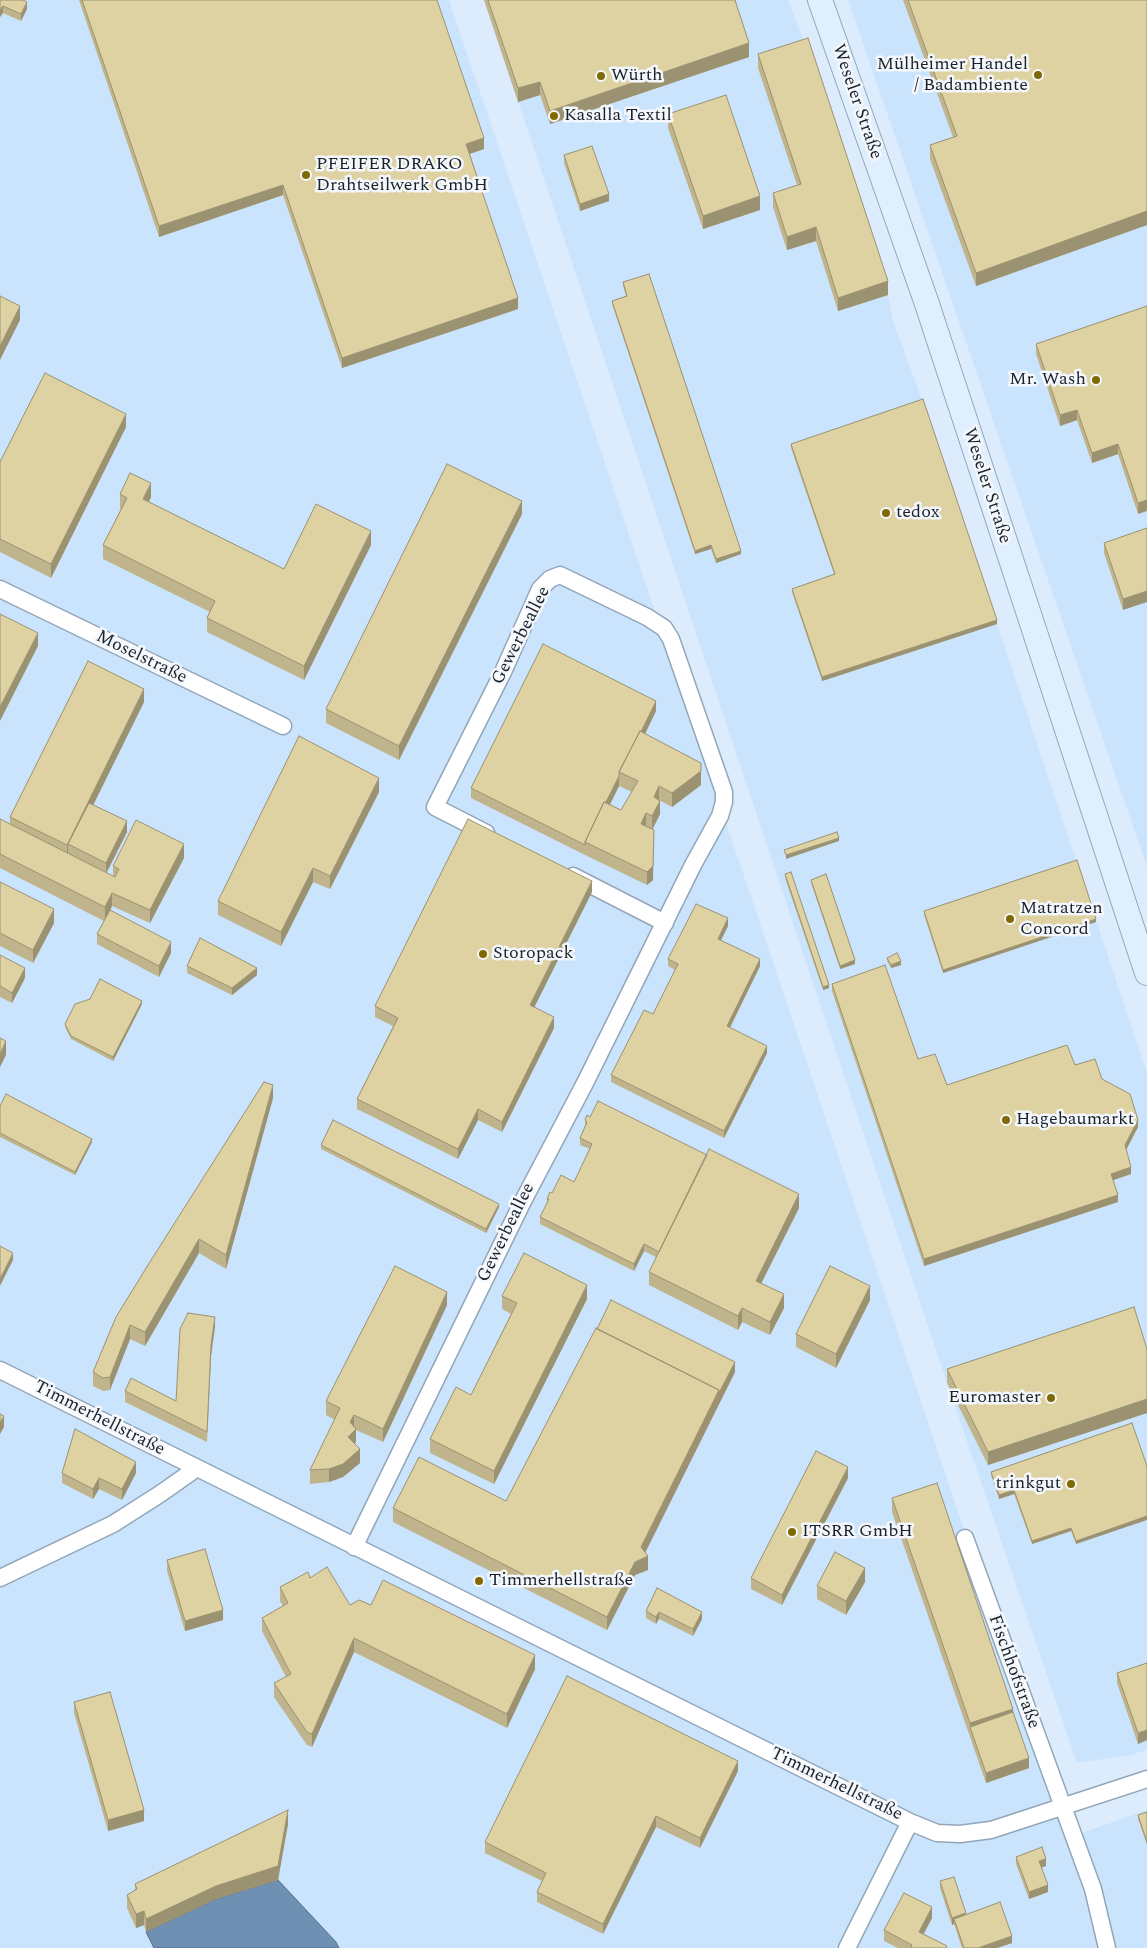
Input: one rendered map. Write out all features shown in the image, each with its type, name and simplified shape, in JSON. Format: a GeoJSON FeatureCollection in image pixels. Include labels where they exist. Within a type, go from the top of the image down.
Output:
{"type":"FeatureCollection","features":[{"type":"Feature","properties":{"kind":"main road","name":"Weseler Straße"},"geometry":{"type":"LineString","coordinates":[[820,0],[926,302],[1147,973]]}},
{"type":"Feature","properties":{"kind":"street","name":"Gewerbeallee"},"geometry":{"type":"LineString","coordinates":[[354,1546],[523,1201],[693,865],[720,816],[724,802],[724,792],[671,639],[664,628],[647,617],[560,575],[550,579],[540,589],[503,672],[435,807],[497,838]]}},
{"type":"Feature","properties":{"kind":"street","name":"Moselstraße"},"geometry":{"type":"LineString","coordinates":[[0,589],[283,726]]}},
{"type":"Feature","properties":{"kind":"street"},"geometry":{"type":"LineString","coordinates":[[559,869],[665,922]]}},
{"type":"Feature","properties":{"kind":"street","name":"Timmerhellstraße"},"geometry":{"type":"LineString","coordinates":[[0,1370],[910,1822],[936,1833],[960,1834],[991,1830],[1147,1779]]}},
{"type":"Feature","properties":{"kind":"street"},"geometry":{"type":"LineString","coordinates":[[0,1578],[114,1524],[197,1468]]}},
{"type":"Feature","properties":{"kind":"street","name":"Fischhofstraße"},"geometry":{"type":"LineString","coordinates":[[965,1538],[1062,1807]]}},
{"type":"Feature","properties":{"kind":"street"},"geometry":{"type":"LineString","coordinates":[[1062,1807],[1093,1889],[1107,1948]]}},
{"type":"Feature","properties":{"kind":"street","name":"Timmerhellstraße"},"geometry":{"type":"LineString","coordinates":[[847,1948],[910,1822]]}},
{"type":"Feature","properties":{"kind":"shaded area"},"geometry":{"type":"Polygon","coordinates":[[[0,0],[449,0],[1068,1838],[1147,1810],[1147,1948],[339,1948],[336,1942],[146,1933],[154,1948],[0,1948],[0,0]]]}},
{"type":"Feature","properties":{"kind":"shaded area"},"geometry":{"type":"Polygon","coordinates":[[[484,0],[788,0],[808,52],[888,295],[893,321],[923,402],[1147,1073],[1147,1750],[1130,1755],[1077,1763],[947,1383],[484,0]]]}},
{"type":"Feature","properties":{"kind":"shaded area"},"geometry":{"type":"Polygon","coordinates":[[[848,0],[1147,0],[1147,867],[848,0]]]}},
{"type":"Feature","properties":{"kind":"shaded area"},"geometry":{"type":"Polygon","coordinates":[[[278,1880],[336,1942],[339,1948],[154,1948],[146,1932],[216,1899],[278,1880]]]}},
{"type":"Feature","properties":{"kind":"building"},"geometry":{"type":"Polygon","coordinates":[[[0,0],[23,0],[27,2],[21,14],[3,6],[0,10],[0,0]]]}},
{"type":"Feature","properties":{"kind":"building","name":"PFEIFER DRAKO Drahtseilwerk GmbH"},"geometry":{"type":"Polygon","coordinates":[[[82,0],[437,0],[484,138],[466,144],[518,298],[342,358],[283,185],[159,226],[82,0]]]}},
{"type":"Feature","properties":{"kind":"building","name":"Würth"},"geometry":{"type":"Polygon","coordinates":[[[488,0],[735,0],[749,43],[550,111],[540,82],[518,88],[488,0]]]}},
{"type":"Feature","properties":{"kind":"building","name":"Mülheimer Handel / Badambiente"},"geometry":{"type":"Polygon","coordinates":[[[908,0],[1147,0],[1147,211],[976,273],[930,145],[957,136],[908,0]]]}},
{"type":"Feature","properties":{"kind":"building"},"geometry":{"type":"Polygon","coordinates":[[[808,38],[888,281],[838,298],[816,227],[787,237],[773,193],[801,184],[758,54],[808,38]]]}},
{"type":"Feature","properties":{"kind":"building"},"geometry":{"type":"Polygon","coordinates":[[[726,95],[760,196],[703,216],[668,114],[726,95]]]}},
{"type":"Feature","properties":{"kind":"building"},"geometry":{"type":"Polygon","coordinates":[[[592,146],[609,194],[580,204],[564,155],[592,146]]]}},
{"type":"Feature","properties":{"kind":"building"},"geometry":{"type":"Polygon","coordinates":[[[649,274],[741,551],[716,559],[711,545],[695,551],[612,301],[627,296],[623,282],[649,274]]]}},
{"type":"Feature","properties":{"kind":"building"},"geometry":{"type":"Polygon","coordinates":[[[0,296],[20,306],[0,346],[0,296]]]}},
{"type":"Feature","properties":{"kind":"building","name":"Mr. Wash"},"geometry":{"type":"Polygon","coordinates":[[[1147,306],[1147,500],[1138,503],[1118,444],[1092,453],[1077,410],[1060,415],[1036,344],[1147,306]]]}},
{"type":"Feature","properties":{"kind":"building"},"geometry":{"type":"Polygon","coordinates":[[[45,373],[126,414],[51,564],[0,539],[0,462],[45,373]]]}},
{"type":"Feature","properties":{"kind":"building","name":"tedox"},"geometry":{"type":"Polygon","coordinates":[[[923,399],[997,620],[822,677],[792,589],[835,574],[791,444],[923,399]]]}},
{"type":"Feature","properties":{"kind":"building"},"geometry":{"type":"Polygon","coordinates":[[[447,464],[522,501],[399,746],[326,709],[447,464]]]}},
{"type":"Feature","properties":{"kind":"building"},"geometry":{"type":"Polygon","coordinates":[[[130,473],[151,483],[143,499],[284,569],[316,504],[371,531],[304,666],[207,618],[215,601],[103,545],[127,498],[120,494],[130,473]]]}},
{"type":"Feature","properties":{"kind":"building"},"geometry":{"type":"Polygon","coordinates":[[[1147,528],[1147,591],[1123,599],[1104,543],[1147,528]]]}},
{"type":"Feature","properties":{"kind":"building"},"geometry":{"type":"Polygon","coordinates":[[[0,614],[38,633],[0,707],[0,614]]]}},
{"type":"Feature","properties":{"kind":"building"},"geometry":{"type":"Polygon","coordinates":[[[543,644],[656,701],[619,772],[619,776],[606,802],[604,802],[585,845],[471,788],[543,644]]]}},
{"type":"Feature","properties":{"kind":"building"},"geometry":{"type":"Polygon","coordinates":[[[88,661],[144,689],[67,845],[10,817],[88,661]]]}},
{"type":"Feature","properties":{"kind":"building"},"geometry":{"type":"Polygon","coordinates":[[[640,731],[701,763],[701,771],[672,793],[659,786],[654,797],[660,801],[652,816],[646,813],[641,824],[654,830],[653,866],[647,872],[585,842],[604,802],[621,810],[638,781],[619,772],[640,731]]]}},
{"type":"Feature","properties":{"kind":"building"},"geometry":{"type":"Polygon","coordinates":[[[299,736],[379,778],[330,876],[313,868],[281,932],[218,901],[299,736]]]}},
{"type":"Feature","properties":{"kind":"building"},"geometry":{"type":"Polygon","coordinates":[[[89,803],[127,821],[106,863],[68,844],[89,803]]]}},
{"type":"Feature","properties":{"kind":"building"},"geometry":{"type":"Polygon","coordinates":[[[0,819],[115,877],[119,869],[113,866],[136,820],[184,844],[150,910],[112,893],[105,907],[0,854],[0,819]]]}},
{"type":"Feature","properties":{"kind":"building","name":"Storopack"},"geometry":{"type":"Polygon","coordinates":[[[468,819],[592,881],[530,1005],[554,1017],[502,1122],[478,1109],[458,1149],[357,1099],[398,1018],[375,1006],[468,819]]]}},
{"type":"Feature","properties":{"kind":"building"},"geometry":{"type":"Polygon","coordinates":[[[837,832],[839,838],[786,855],[784,850],[837,832]]]}},
{"type":"Feature","properties":{"kind":"building","name":"Matratzen Concord"},"geometry":{"type":"Polygon","coordinates":[[[1077,860],[1096,919],[943,970],[924,911],[1077,860]]]}},
{"type":"Feature","properties":{"kind":"building"},"geometry":{"type":"Polygon","coordinates":[[[791,872],[829,985],[823,987],[785,874],[791,872]]]}},
{"type":"Feature","properties":{"kind":"building"},"geometry":{"type":"Polygon","coordinates":[[[826,874],[855,960],[840,966],[811,880],[826,874]]]}},
{"type":"Feature","properties":{"kind":"building"},"geometry":{"type":"Polygon","coordinates":[[[0,882],[54,909],[33,950],[0,933],[0,882]]]}},
{"type":"Feature","properties":{"kind":"building"},"geometry":{"type":"Polygon","coordinates":[[[696,904],[728,918],[718,939],[760,959],[727,1026],[767,1046],[724,1131],[611,1075],[644,1010],[653,1014],[678,964],[668,959],[696,904]]]}},
{"type":"Feature","properties":{"kind":"building"},"geometry":{"type":"Polygon","coordinates":[[[110,910],[171,942],[159,966],[97,934],[110,910]]]}},
{"type":"Feature","properties":{"kind":"building"},"geometry":{"type":"Polygon","coordinates":[[[200,938],[257,968],[232,988],[187,966],[200,938]]]}},
{"type":"Feature","properties":{"kind":"building"},"geometry":{"type":"Polygon","coordinates":[[[897,953],[901,961],[891,965],[887,958],[897,953]]]}},
{"type":"Feature","properties":{"kind":"building"},"geometry":{"type":"Polygon","coordinates":[[[0,955],[25,968],[12,993],[0,986],[0,955]]]}},
{"type":"Feature","properties":{"kind":"building","name":"Hagebaumarkt"},"geometry":{"type":"Polygon","coordinates":[[[885,965],[918,1059],[935,1054],[947,1085],[1067,1045],[1075,1065],[1095,1059],[1102,1079],[1130,1094],[1138,1120],[1125,1145],[1131,1167],[1111,1174],[1118,1195],[924,1259],[832,984],[885,965]]]}},
{"type":"Feature","properties":{"kind":"building"},"geometry":{"type":"Polygon","coordinates":[[[100,979],[142,1001],[113,1057],[71,1036],[65,1024],[75,1004],[90,999],[100,979]]]}},
{"type":"Feature","properties":{"kind":"building"},"geometry":{"type":"Polygon","coordinates":[[[0,1038],[6,1041],[0,1054],[0,1038]]]}},
{"type":"Feature","properties":{"kind":"building"},"geometry":{"type":"Polygon","coordinates":[[[264,1082],[273,1085],[226,1255],[199,1239],[145,1332],[130,1325],[110,1377],[103,1378],[93,1372],[116,1317],[264,1082]]]}},
{"type":"Feature","properties":{"kind":"building"},"geometry":{"type":"Polygon","coordinates":[[[6,1094],[92,1139],[75,1172],[0,1133],[0,1106],[6,1094]]]}},
{"type":"Feature","properties":{"kind":"building"},"geometry":{"type":"Polygon","coordinates":[[[598,1101],[707,1155],[659,1252],[644,1244],[634,1264],[540,1217],[549,1199],[547,1199],[550,1192],[552,1193],[561,1175],[574,1182],[592,1144],[580,1138],[587,1122],[585,1120],[587,1115],[590,1117],[598,1101]]]}},
{"type":"Feature","properties":{"kind":"building"},"geometry":{"type":"Polygon","coordinates":[[[333,1120],[499,1204],[486,1229],[321,1145],[333,1120]]]}},
{"type":"Feature","properties":{"kind":"building"},"geometry":{"type":"Polygon","coordinates":[[[709,1149],[799,1194],[756,1281],[784,1294],[770,1322],[742,1308],[738,1316],[649,1272],[709,1149]]]}},
{"type":"Feature","properties":{"kind":"building"},"geometry":{"type":"Polygon","coordinates":[[[0,1246],[13,1253],[0,1279],[0,1246]]]}},
{"type":"Feature","properties":{"kind":"building"},"geometry":{"type":"Polygon","coordinates":[[[524,1253],[587,1285],[494,1471],[430,1439],[456,1387],[471,1395],[517,1303],[502,1296],[524,1253]]]}},
{"type":"Feature","properties":{"kind":"building"},"geometry":{"type":"Polygon","coordinates":[[[395,1266],[447,1292],[383,1429],[354,1415],[350,1422],[356,1429],[348,1437],[360,1449],[343,1464],[329,1469],[310,1470],[340,1408],[326,1401],[395,1266]]]}},
{"type":"Feature","properties":{"kind":"building"},"geometry":{"type":"Polygon","coordinates":[[[830,1266],[870,1286],[836,1354],[796,1334],[830,1266]]]}},
{"type":"Feature","properties":{"kind":"building"},"geometry":{"type":"Polygon","coordinates":[[[611,1300],[735,1362],[719,1393],[719,1390],[597,1329],[611,1300]]]}},
{"type":"Feature","properties":{"kind":"building","name":"Euromaster"},"geometry":{"type":"Polygon","coordinates":[[[1134,1307],[1147,1349],[1147,1399],[988,1452],[947,1369],[1134,1307]]]}},
{"type":"Feature","properties":{"kind":"building"},"geometry":{"type":"Polygon","coordinates":[[[188,1313],[215,1317],[211,1345],[207,1432],[125,1391],[131,1378],[176,1401],[180,1329],[188,1313]]]}},
{"type":"Feature","properties":{"kind":"building"},"geometry":{"type":"Polygon","coordinates":[[[596,1328],[719,1390],[641,1547],[648,1556],[635,1562],[607,1617],[393,1508],[419,1457],[506,1501],[596,1328]]]}},
{"type":"Feature","properties":{"kind":"building"},"geometry":{"type":"Polygon","coordinates":[[[0,1414],[4,1416],[0,1423],[0,1414]]]}},
{"type":"Feature","properties":{"kind":"building","name":"trinkgut"},"geometry":{"type":"Polygon","coordinates":[[[1132,1423],[1147,1466],[1147,1516],[1076,1541],[1071,1528],[1032,1541],[1014,1490],[999,1495],[991,1472],[1132,1423]]]}},
{"type":"Feature","properties":{"kind":"building"},"geometry":{"type":"Polygon","coordinates":[[[75,1429],[136,1462],[122,1489],[99,1478],[93,1489],[62,1473],[75,1429]]]}},
{"type":"Feature","properties":{"kind":"building"},"geometry":{"type":"Polygon","coordinates":[[[816,1451],[848,1467],[782,1595],[751,1578],[816,1451]]]}},
{"type":"Feature","properties":{"kind":"building"},"geometry":{"type":"Polygon","coordinates":[[[937,1483],[1013,1709],[970,1723],[892,1498],[937,1483]]]}},
{"type":"Feature","properties":{"kind":"building"},"geometry":{"type":"Polygon","coordinates":[[[205,1549],[223,1610],[185,1621],[167,1560],[205,1549]]]}},
{"type":"Feature","properties":{"kind":"building"},"geometry":{"type":"Polygon","coordinates":[[[835,1552],[865,1568],[846,1601],[817,1586],[835,1552]]]}},
{"type":"Feature","properties":{"kind":"building"},"geometry":{"type":"Polygon","coordinates":[[[327,1567],[350,1605],[359,1600],[371,1605],[383,1580],[535,1655],[507,1714],[354,1638],[312,1734],[307,1732],[274,1683],[291,1674],[262,1618],[288,1603],[280,1587],[308,1572],[310,1578],[327,1567]]]}},
{"type":"Feature","properties":{"kind":"building"},"geometry":{"type":"Polygon","coordinates":[[[657,1588],[702,1612],[693,1629],[659,1612],[656,1617],[646,1611],[657,1588]]]}},
{"type":"Feature","properties":{"kind":"building"},"geometry":{"type":"Polygon","coordinates":[[[1147,1663],[1147,1730],[1138,1733],[1117,1673],[1147,1663]]]}},
{"type":"Feature","properties":{"kind":"building"},"geometry":{"type":"Polygon","coordinates":[[[567,1676],[738,1761],[700,1838],[656,1816],[603,1924],[537,1892],[546,1873],[485,1842],[567,1676]]]}},
{"type":"Feature","properties":{"kind":"building"},"geometry":{"type":"Polygon","coordinates":[[[110,1692],[144,1810],[108,1820],[74,1702],[110,1692]]]}},
{"type":"Feature","properties":{"kind":"building"},"geometry":{"type":"Polygon","coordinates":[[[1013,1712],[1029,1758],[986,1773],[970,1727],[1013,1712]]]}},
{"type":"Feature","properties":{"kind":"building"},"geometry":{"type":"Polygon","coordinates":[[[288,1810],[278,1866],[216,1886],[146,1919],[144,1911],[136,1914],[127,1895],[137,1889],[135,1884],[288,1810]]]}},
{"type":"Feature","properties":{"kind":"building"},"geometry":{"type":"Polygon","coordinates":[[[1147,1812],[1147,1842],[1138,1815],[1147,1812]]]}},
{"type":"Feature","properties":{"kind":"building"},"geometry":{"type":"Polygon","coordinates":[[[1042,1847],[1046,1859],[1039,1861],[1048,1885],[1029,1892],[1016,1857],[1042,1847]]]}},
{"type":"Feature","properties":{"kind":"building"},"geometry":{"type":"Polygon","coordinates":[[[954,1877],[966,1913],[952,1918],[940,1881],[954,1877]]]}},
{"type":"Feature","properties":{"kind":"building"},"geometry":{"type":"Polygon","coordinates":[[[904,1893],[932,1907],[919,1932],[947,1946],[946,1948],[911,1948],[912,1945],[884,1930],[904,1893]]]}},
{"type":"Feature","properties":{"kind":"building"},"geometry":{"type":"Polygon","coordinates":[[[1000,1902],[1012,1936],[978,1948],[964,1948],[954,1919],[1000,1902]]]}},
{"type":"Feature","properties":{"kind":"place","name":"Mülheimer Handel / Badambiente"},"geometry":{"type":"Point","coordinates":[1038,75]}},
{"type":"Feature","properties":{"kind":"place","name":"Würth"},"geometry":{"type":"Point","coordinates":[601,76]}},
{"type":"Feature","properties":{"kind":"place","name":"Kasalla Textil"},"geometry":{"type":"Point","coordinates":[554,116]}},
{"type":"Feature","properties":{"kind":"place","name":"PFEIFER DRAKO Drahtseilwerk GmbH"},"geometry":{"type":"Point","coordinates":[306,175]}},
{"type":"Feature","properties":{"kind":"place","name":"Mr. Wash"},"geometry":{"type":"Point","coordinates":[1096,380]}},
{"type":"Feature","properties":{"kind":"place","name":"tedox"},"geometry":{"type":"Point","coordinates":[886,513]}},
{"type":"Feature","properties":{"kind":"place","name":"Matratzen Concord"},"geometry":{"type":"Point","coordinates":[1010,919]}},
{"type":"Feature","properties":{"kind":"place","name":"Storopack"},"geometry":{"type":"Point","coordinates":[483,954]}},
{"type":"Feature","properties":{"kind":"place","name":"Hagebaumarkt"},"geometry":{"type":"Point","coordinates":[1006,1120]}},
{"type":"Feature","properties":{"kind":"place","name":"Euromaster"},"geometry":{"type":"Point","coordinates":[1051,1398]}},
{"type":"Feature","properties":{"kind":"place","name":"trinkgut"},"geometry":{"type":"Point","coordinates":[1071,1484]}},
{"type":"Feature","properties":{"kind":"place","name":"ITSRR GmbH"},"geometry":{"type":"Point","coordinates":[792,1532]}},
{"type":"Feature","properties":{"kind":"place","name":"Timmerhellstraße"},"geometry":{"type":"Point","coordinates":[479,1581]}}]}
